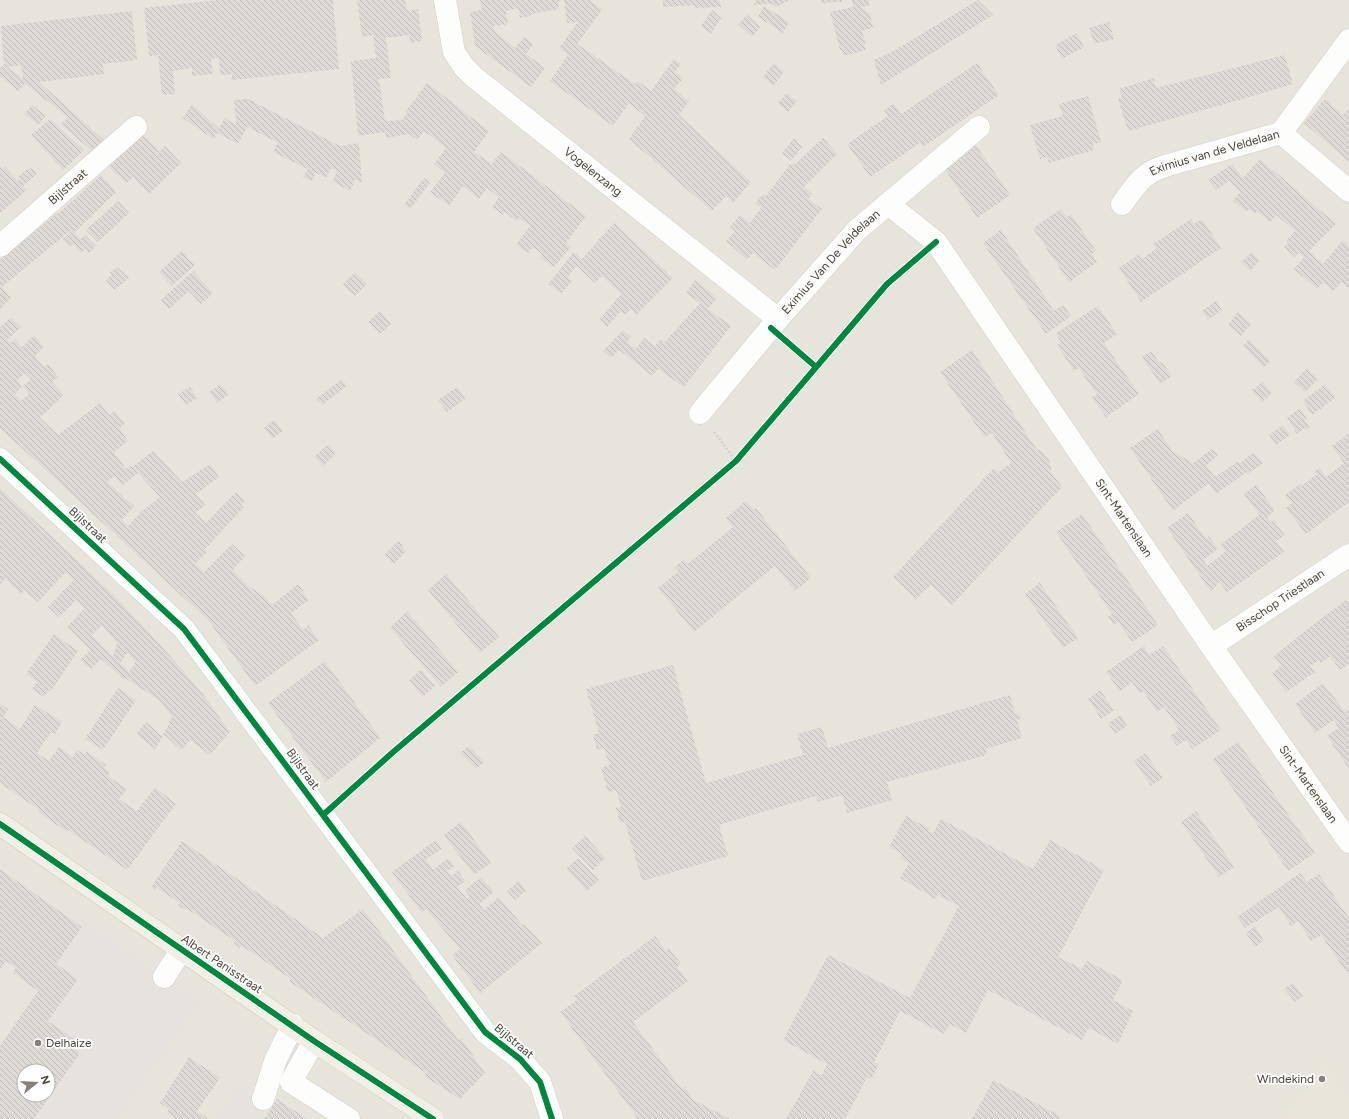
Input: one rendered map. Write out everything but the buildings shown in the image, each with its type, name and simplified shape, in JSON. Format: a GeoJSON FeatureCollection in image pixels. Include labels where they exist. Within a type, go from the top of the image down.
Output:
{"type":"FeatureCollection","features":[{"type":"Feature","properties":{"kind":"main road","name":"Albert Panisstraat"},"geometry":{"type":"LineString","coordinates":[[0,824],[293,1025],[314,1041],[433,1119]]}},
{"type":"Feature","properties":{"kind":"street","name":"Vogelenzang"},"geometry":{"type":"LineString","coordinates":[[445,0],[454,52],[464,67],[474,77],[778,319]]}},
{"type":"Feature","properties":{"kind":"street"},"geometry":{"type":"LineString","coordinates":[[1281,133],[1349,40]]}},
{"type":"Feature","properties":{"kind":"street","name":"Bijlstraat"},"geometry":{"type":"LineString","coordinates":[[0,246],[136,126]]}},
{"type":"Feature","properties":{"kind":"street","name":"Eximius Van De Veldelaan"},"geometry":{"type":"LineString","coordinates":[[700,413],[778,319],[857,230],[979,127]]}},
{"type":"Feature","properties":{"kind":"street","name":"Eximius van de Veldelaan"},"geometry":{"type":"LineString","coordinates":[[1122,204],[1139,181],[1151,171],[1281,133],[1349,191]]}},
{"type":"Feature","properties":{"kind":"street","name":"Sint-Martenslaan"},"geometry":{"type":"LineString","coordinates":[[888,204],[936,242],[1211,646],[1349,842]]}},
{"type":"Feature","properties":{"kind":"street","name":"Bijlstraat"},"geometry":{"type":"LineString","coordinates":[[0,459],[184,629],[485,1032],[520,1059],[540,1082],[552,1119]]}},
{"type":"Feature","properties":{"kind":"street","name":"Bisschop Triestlaan"},"geometry":{"type":"LineString","coordinates":[[1211,646],[1349,555]]}},
{"type":"Feature","properties":{"kind":"street"},"geometry":{"type":"LineString","coordinates":[[164,977],[182,949]]}},
{"type":"Feature","properties":{"kind":"street"},"geometry":{"type":"LineString","coordinates":[[262,1099],[276,1059],[293,1025]]}},
{"type":"Feature","properties":{"kind":"street"},"geometry":{"type":"LineString","coordinates":[[314,1041],[291,1082],[348,1119]]}},
{"type":"Feature","properties":{"kind":"path"},"geometry":{"type":"LineString","coordinates":[[700,413],[736,461]]}},
{"type":"Feature","properties":{"kind":"path"},"geometry":{"type":"LineString","coordinates":[[730,466],[741,455]]}},
{"type":"Feature","properties":{"kind":"shaded area"},"geometry":{"type":"Polygon","coordinates":[[[0,0],[1349,0],[1349,1119],[0,1119],[0,0]]]}},
{"type":"Feature","properties":{"kind":"shaded area"},"geometry":{"type":"Polygon","coordinates":[[[84,922],[199,1002],[116,1119],[31,1119],[42,1103],[56,1103],[56,1082],[75,1054],[47,1024],[74,984],[51,968],[84,922]]]}},
{"type":"Feature","properties":{"kind":"shaded area","name":"Windekind"},"geometry":{"type":"Polygon","coordinates":[[[1323,1058],[1349,1100],[1349,1119],[1280,1119],[1323,1058]]]}},
{"type":"Feature","properties":{"kind":"shaded area"},"geometry":{"type":"Polygon","coordinates":[[[241,1085],[270,1103],[260,1119],[218,1119],[241,1085]]]}},
{"type":"Feature","properties":{"kind":"cycle path"},"geometry":{"type":"LineString","coordinates":[[323,815],[392,753],[736,461],[887,284],[936,242]]}},
{"type":"Feature","properties":{"kind":"cycle path"},"geometry":{"type":"LineString","coordinates":[[771,328],[816,367]]}},
{"type":"Feature","properties":{"kind":"cycle path"},"geometry":{"type":"LineString","coordinates":[[0,459],[184,629],[485,1032],[520,1059],[540,1082],[552,1119]]}},
{"type":"Feature","properties":{"kind":"cycle path"},"geometry":{"type":"LineString","coordinates":[[0,824],[314,1041],[433,1119]]}},
{"type":"Feature","properties":{"kind":"place","name":"Delhaize"},"geometry":{"type":"Point","coordinates":[38,1043]}},
{"type":"Feature","properties":{"kind":"place","name":"Windekind"},"geometry":{"type":"Point","coordinates":[1322,1079]}}]}
